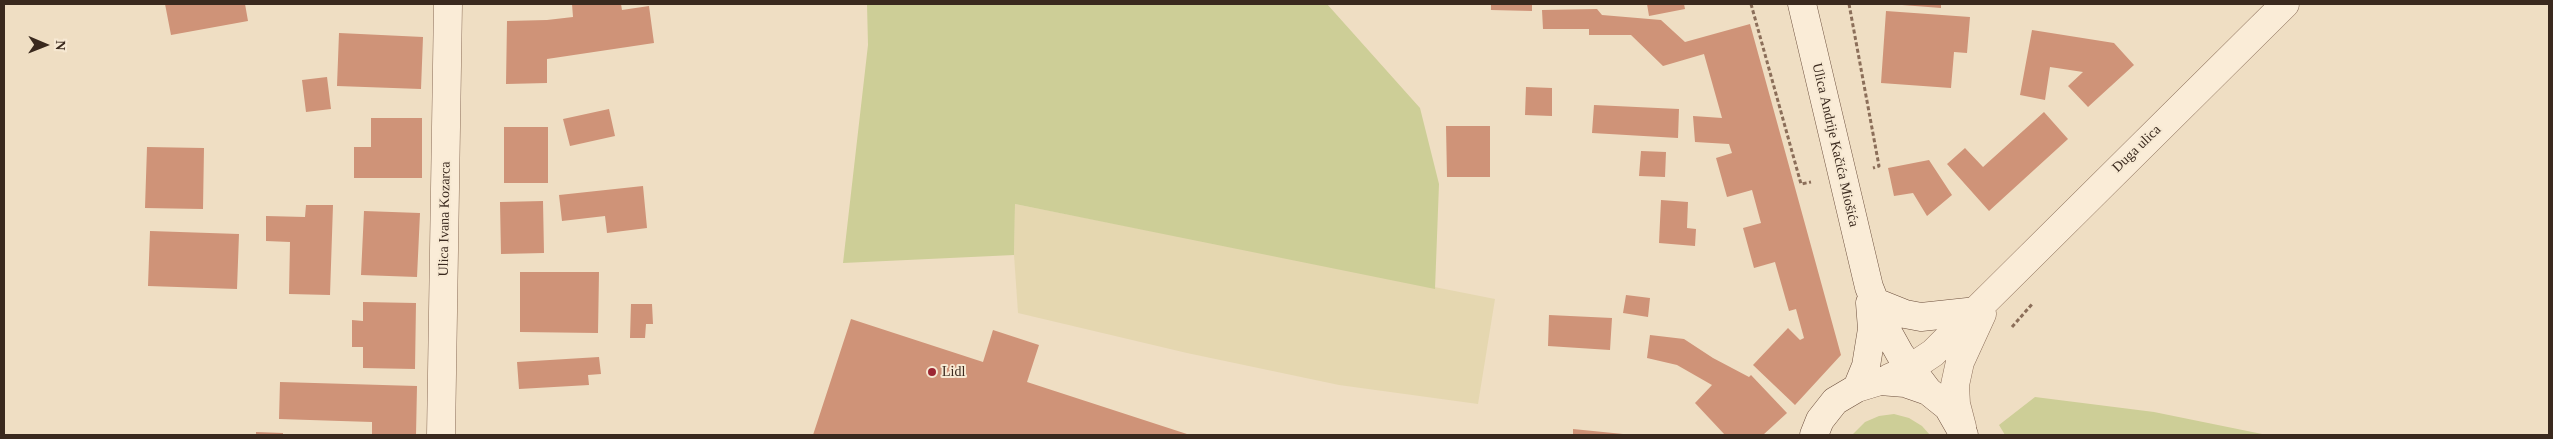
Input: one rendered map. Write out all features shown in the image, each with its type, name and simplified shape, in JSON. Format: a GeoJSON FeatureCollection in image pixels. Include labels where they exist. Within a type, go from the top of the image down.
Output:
{"type":"FeatureCollection","features":[{"type":"Feature","properties":{"kind":"street","name":"Ulica Ivana Kozarca"},"geometry":{"type":"LineString","coordinates":[[441,435],[448,4]]}},
{"type":"Feature","properties":{"kind":"street","name":"Ulica Andrije Kačića Miošića"},"geometry":{"type":"LineString","coordinates":[[1802,4],[1872,295],[1885,327],[1909,369],[1928,391]]}},
{"type":"Feature","properties":{"kind":"street","name":"Duga ulica"},"geometry":{"type":"LineString","coordinates":[[1814,435],[1820,420],[1835,401],[1869,384],[1909,369],[1932,353],[1984,304],[2044,241],[2285,4]]}},
{"type":"Feature","properties":{"kind":"street","name":"Ulica Andrije Kačića Miošića"},"geometry":{"type":"LineString","coordinates":[[1869,384],[1866,366],[1872,329],[1872,295]]}},
{"type":"Feature","properties":{"kind":"street"},"geometry":{"type":"LineString","coordinates":[[1872,295],[1905,314],[1921,317],[1984,304]]}},
{"type":"Feature","properties":{"kind":"street","name":"Duga ulica"},"geometry":{"type":"LineString","coordinates":[[1963,431],[1956,404],[1956,385],[1960,362],[1984,304]]}},
{"type":"Feature","properties":{"kind":"street","name":"Duga ulica"},"geometry":{"type":"LineString","coordinates":[[1869,384],[1905,383],[1928,391],[1948,406],[1963,431]]}},
{"type":"Feature","properties":{"kind":"path"},"geometry":{"type":"LineString","coordinates":[[2007,333],[2037,298]]}},
{"type":"Feature","properties":{"kind":"shaded area"},"geometry":{"type":"Polygon","coordinates":[[[1015,204],[1495,299],[1478,404],[1339,385],[1187,353],[1018,313],[1014,255],[1015,204]]]}},
{"type":"Feature","properties":{"kind":"green space"},"geometry":{"type":"Polygon","coordinates":[[[867,4],[1327,4],[1420,108],[1439,184],[1435,289],[1015,204],[1014,255],[843,263],[868,45],[867,4]]]}},
{"type":"Feature","properties":{"kind":"green space"},"geometry":{"type":"Polygon","coordinates":[[[2035,397],[2154,412],[2267,435],[2005,435],[1999,425],[2035,397]]]}},
{"type":"Feature","properties":{"kind":"green space"},"geometry":{"type":"Polygon","coordinates":[[[1894,414],[1909,418],[1922,426],[1930,435],[1852,435],[1865,422],[1879,416],[1894,414]]]}},
{"type":"Feature","properties":{"kind":"building"},"geometry":{"type":"Polygon","coordinates":[[[165,4],[245,4],[248,21],[171,35],[165,4]]]}},
{"type":"Feature","properties":{"kind":"building"},"geometry":{"type":"Polygon","coordinates":[[[572,4],[621,4],[622,10],[649,6],[654,43],[547,59],[547,83],[506,84],[507,21],[573,17],[572,4]]]}},
{"type":"Feature","properties":{"kind":"building"},"geometry":{"type":"Polygon","coordinates":[[[1491,4],[1532,4],[1532,11],[1491,10],[1491,4]]]}},
{"type":"Feature","properties":{"kind":"building"},"geometry":{"type":"Polygon","coordinates":[[[1647,4],[1684,4],[1685,9],[1649,16],[1647,4]]]}},
{"type":"Feature","properties":{"kind":"building"},"geometry":{"type":"Polygon","coordinates":[[[1889,4],[1941,4],[1941,8],[1889,4]]]}},
{"type":"Feature","properties":{"kind":"building"},"geometry":{"type":"Polygon","coordinates":[[[1597,9],[1602,15],[1661,20],[1685,42],[1750,24],[1841,355],[1795,405],[1753,365],[1788,328],[1800,340],[1804,338],[1796,309],[1789,311],[1775,262],[1754,268],[1743,228],[1761,223],[1752,190],[1727,197],[1716,158],[1732,153],[1729,144],[1695,142],[1693,116],[1722,118],[1704,54],[1663,66],[1631,35],[1589,35],[1589,29],[1543,29],[1542,10],[1597,9]]]}},
{"type":"Feature","properties":{"kind":"building"},"geometry":{"type":"Polygon","coordinates":[[[1886,11],[1970,17],[1967,53],[1954,52],[1951,88],[1881,83],[1886,11]]]}},
{"type":"Feature","properties":{"kind":"building"},"geometry":{"type":"Polygon","coordinates":[[[2032,30],[2114,43],[2134,65],[2088,107],[2068,86],[2083,72],[2050,67],[2045,100],[2020,95],[2032,30]]]}},
{"type":"Feature","properties":{"kind":"building"},"geometry":{"type":"Polygon","coordinates":[[[339,33],[423,37],[421,89],[337,86],[339,33]]]}},
{"type":"Feature","properties":{"kind":"building"},"geometry":{"type":"Polygon","coordinates":[[[327,77],[331,109],[306,112],[302,80],[327,77]]]}},
{"type":"Feature","properties":{"kind":"building"},"geometry":{"type":"Polygon","coordinates":[[[1526,87],[1552,88],[1552,116],[1525,115],[1526,87]]]}},
{"type":"Feature","properties":{"kind":"building"},"geometry":{"type":"Polygon","coordinates":[[[1594,105],[1679,109],[1678,138],[1592,133],[1594,105]]]}},
{"type":"Feature","properties":{"kind":"building"},"geometry":{"type":"Polygon","coordinates":[[[609,109],[615,136],[570,146],[563,119],[609,109]]]}},
{"type":"Feature","properties":{"kind":"building"},"geometry":{"type":"Polygon","coordinates":[[[2044,112],[2068,139],[1989,211],[1947,164],[1965,148],[1983,167],[2044,112]]]}},
{"type":"Feature","properties":{"kind":"building"},"geometry":{"type":"Polygon","coordinates":[[[371,118],[422,118],[422,178],[354,178],[354,147],[371,147],[371,118]]]}},
{"type":"Feature","properties":{"kind":"building"},"geometry":{"type":"Polygon","coordinates":[[[1446,126],[1490,126],[1490,177],[1447,177],[1446,126]]]}},
{"type":"Feature","properties":{"kind":"building"},"geometry":{"type":"Polygon","coordinates":[[[504,127],[548,127],[548,183],[504,183],[504,127]]]}},
{"type":"Feature","properties":{"kind":"building"},"geometry":{"type":"Polygon","coordinates":[[[147,147],[204,148],[203,209],[145,208],[147,147]]]}},
{"type":"Feature","properties":{"kind":"building"},"geometry":{"type":"Polygon","coordinates":[[[1641,151],[1666,152],[1665,177],[1639,176],[1641,151]]]}},
{"type":"Feature","properties":{"kind":"building"},"geometry":{"type":"Polygon","coordinates":[[[1929,160],[1952,195],[1927,216],[1913,193],[1894,196],[1888,168],[1929,160]]]}},
{"type":"Feature","properties":{"kind":"building"},"geometry":{"type":"Polygon","coordinates":[[[643,186],[647,228],[607,233],[605,216],[562,221],[559,195],[643,186]]]}},
{"type":"Feature","properties":{"kind":"building"},"geometry":{"type":"Polygon","coordinates":[[[1661,200],[1688,202],[1687,228],[1696,229],[1695,246],[1659,243],[1661,200]]]}},
{"type":"Feature","properties":{"kind":"building"},"geometry":{"type":"Polygon","coordinates":[[[543,201],[544,253],[501,254],[500,202],[543,201]]]}},
{"type":"Feature","properties":{"kind":"building"},"geometry":{"type":"Polygon","coordinates":[[[306,205],[333,205],[330,295],[289,294],[290,242],[266,241],[266,216],[305,217],[306,205]]]}},
{"type":"Feature","properties":{"kind":"building"},"geometry":{"type":"Polygon","coordinates":[[[364,211],[420,213],[417,277],[361,275],[364,211]]]}},
{"type":"Feature","properties":{"kind":"building"},"geometry":{"type":"Polygon","coordinates":[[[150,231],[239,234],[237,289],[148,286],[150,231]]]}},
{"type":"Feature","properties":{"kind":"building"},"geometry":{"type":"Polygon","coordinates":[[[520,272],[599,272],[598,333],[520,332],[520,272]]]}},
{"type":"Feature","properties":{"kind":"building"},"geometry":{"type":"Polygon","coordinates":[[[1626,295],[1650,298],[1648,317],[1623,313],[1626,295]]]}},
{"type":"Feature","properties":{"kind":"building"},"geometry":{"type":"Polygon","coordinates":[[[363,302],[416,303],[415,369],[363,368],[363,347],[352,347],[352,320],[363,321],[363,302]]]}},
{"type":"Feature","properties":{"kind":"building"},"geometry":{"type":"Polygon","coordinates":[[[631,304],[652,304],[653,324],[646,324],[645,338],[630,338],[631,304]]]}},
{"type":"Feature","properties":{"kind":"building"},"geometry":{"type":"Polygon","coordinates":[[[1549,315],[1612,318],[1610,350],[1548,346],[1549,315]]]}},
{"type":"Feature","properties":{"kind":"building","name":"Lidl"},"geometry":{"type":"Polygon","coordinates":[[[851,319],[983,362],[993,330],[1039,345],[1027,382],[1190,435],[813,435],[851,319]]]}},
{"type":"Feature","properties":{"kind":"building"},"geometry":{"type":"Polygon","coordinates":[[[1650,335],[1684,339],[1713,358],[1749,377],[1751,375],[1787,413],[1763,435],[1725,435],[1695,403],[1712,385],[1677,365],[1647,358],[1650,335]]]}},
{"type":"Feature","properties":{"kind":"building"},"geometry":{"type":"Polygon","coordinates":[[[599,357],[601,374],[588,375],[589,385],[519,389],[517,362],[599,357]]]}},
{"type":"Feature","properties":{"kind":"building"},"geometry":{"type":"Polygon","coordinates":[[[280,382],[417,386],[416,435],[372,435],[372,422],[279,419],[280,382]]]}},
{"type":"Feature","properties":{"kind":"building"},"geometry":{"type":"Polygon","coordinates":[[[1573,429],[1623,434],[1623,435],[1573,435],[1573,429]]]}},
{"type":"Feature","properties":{"kind":"building"},"geometry":{"type":"Polygon","coordinates":[[[256,432],[283,433],[283,435],[256,435],[256,432]]]}},
{"type":"Feature","properties":{"kind":"place","name":"Lidl"},"geometry":{"type":"Point","coordinates":[932,372]}}]}
